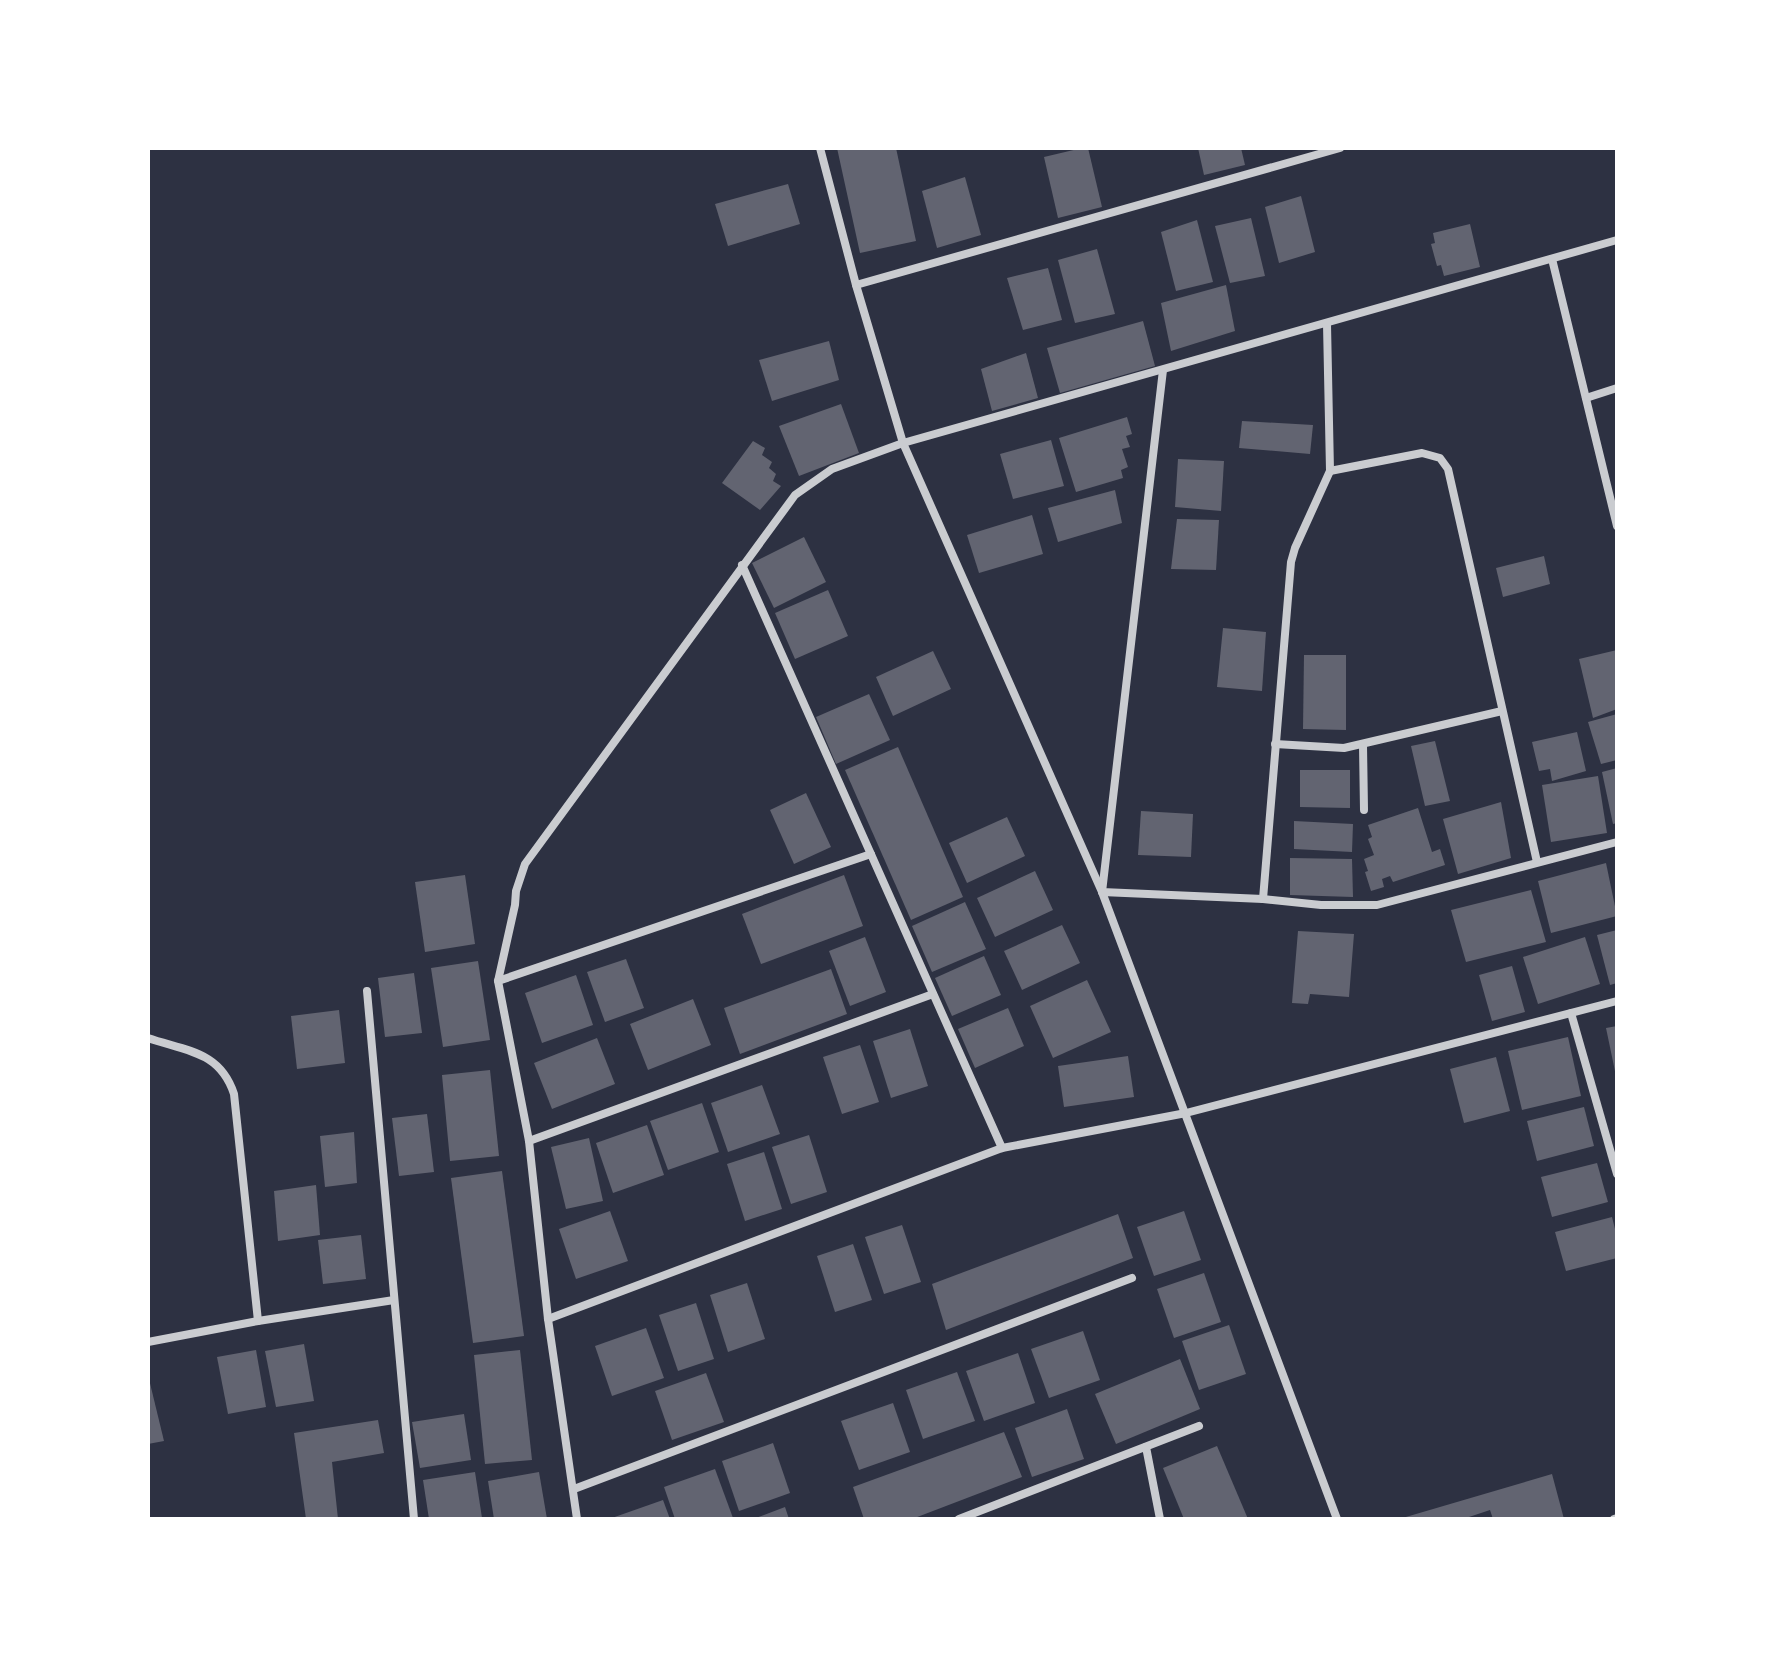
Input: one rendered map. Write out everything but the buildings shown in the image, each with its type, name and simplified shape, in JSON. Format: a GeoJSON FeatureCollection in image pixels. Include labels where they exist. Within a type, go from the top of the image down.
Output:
{"type":"FeatureCollection","features":[{"type":"Feature","properties":{"kind":"street"},"geometry":{"type":"LineString","coordinates":[[820,148],[856,285],[903,443],[1102,892],[1337,1519]]}},
{"type":"Feature","properties":{"kind":"street"},"geometry":{"type":"LineString","coordinates":[[856,285],[1340,148]]}},
{"type":"Feature","properties":{"kind":"street"},"geometry":{"type":"LineString","coordinates":[[577,1519],[548,1319],[529,1141],[498,981],[516,891],[525,864],[795,495],[814,480],[845,464],[903,443],[1617,240]]}},
{"type":"Feature","properties":{"kind":"street"},"geometry":{"type":"LineString","coordinates":[[1552,259],[1617,526]]}},
{"type":"Feature","properties":{"kind":"street"},"geometry":{"type":"LineString","coordinates":[[1263,899],[1291,562],[1330,471],[1327,324]]}},
{"type":"Feature","properties":{"kind":"street"},"geometry":{"type":"LineString","coordinates":[[1102,892],[1163,370]]}},
{"type":"Feature","properties":{"kind":"street"},"geometry":{"type":"LineString","coordinates":[[1586,398],[1617,388]]}},
{"type":"Feature","properties":{"kind":"street"},"geometry":{"type":"LineString","coordinates":[[1330,471],[1422,453],[1440,458],[1448,469],[1537,862]]}},
{"type":"Feature","properties":{"kind":"street"},"geometry":{"type":"LineString","coordinates":[[742,565],[1002,1148]]}},
{"type":"Feature","properties":{"kind":"street"},"geometry":{"type":"LineString","coordinates":[[1275,744],[1328,749],[1363,745],[1502,711]]}},
{"type":"Feature","properties":{"kind":"street"},"geometry":{"type":"LineString","coordinates":[[1363,745],[1364,810]]}},
{"type":"Feature","properties":{"kind":"street"},"geometry":{"type":"LineString","coordinates":[[1102,892],[1263,899],[1321,905],[1377,905],[1617,842]]}},
{"type":"Feature","properties":{"kind":"street"},"geometry":{"type":"LineString","coordinates":[[498,981],[871,854]]}},
{"type":"Feature","properties":{"kind":"street"},"geometry":{"type":"LineString","coordinates":[[367,991],[414,1519]]}},
{"type":"Feature","properties":{"kind":"street"},"geometry":{"type":"LineString","coordinates":[[529,1141],[933,994]]}},
{"type":"Feature","properties":{"kind":"street"},"geometry":{"type":"LineString","coordinates":[[548,1319],[1002,1148],[1186,1113],[1617,1001]]}},
{"type":"Feature","properties":{"kind":"street"},"geometry":{"type":"LineString","coordinates":[[1571,1013],[1616,1170]]}},
{"type":"Feature","properties":{"kind":"street"},"geometry":{"type":"LineString","coordinates":[[148,1038],[212,1059],[229,1079],[234,1094],[258,1321]]}},
{"type":"Feature","properties":{"kind":"street"},"geometry":{"type":"LineString","coordinates":[[574,1489],[1132,1278]]}},
{"type":"Feature","properties":{"kind":"street"},"geometry":{"type":"LineString","coordinates":[[148,1342],[394,1300]]}},
{"type":"Feature","properties":{"kind":"street"},"geometry":{"type":"LineString","coordinates":[[959,1519],[1199,1426]]}},
{"type":"Feature","properties":{"kind":"street"},"geometry":{"type":"LineString","coordinates":[[1146,1447],[1160,1519]]}}]}
